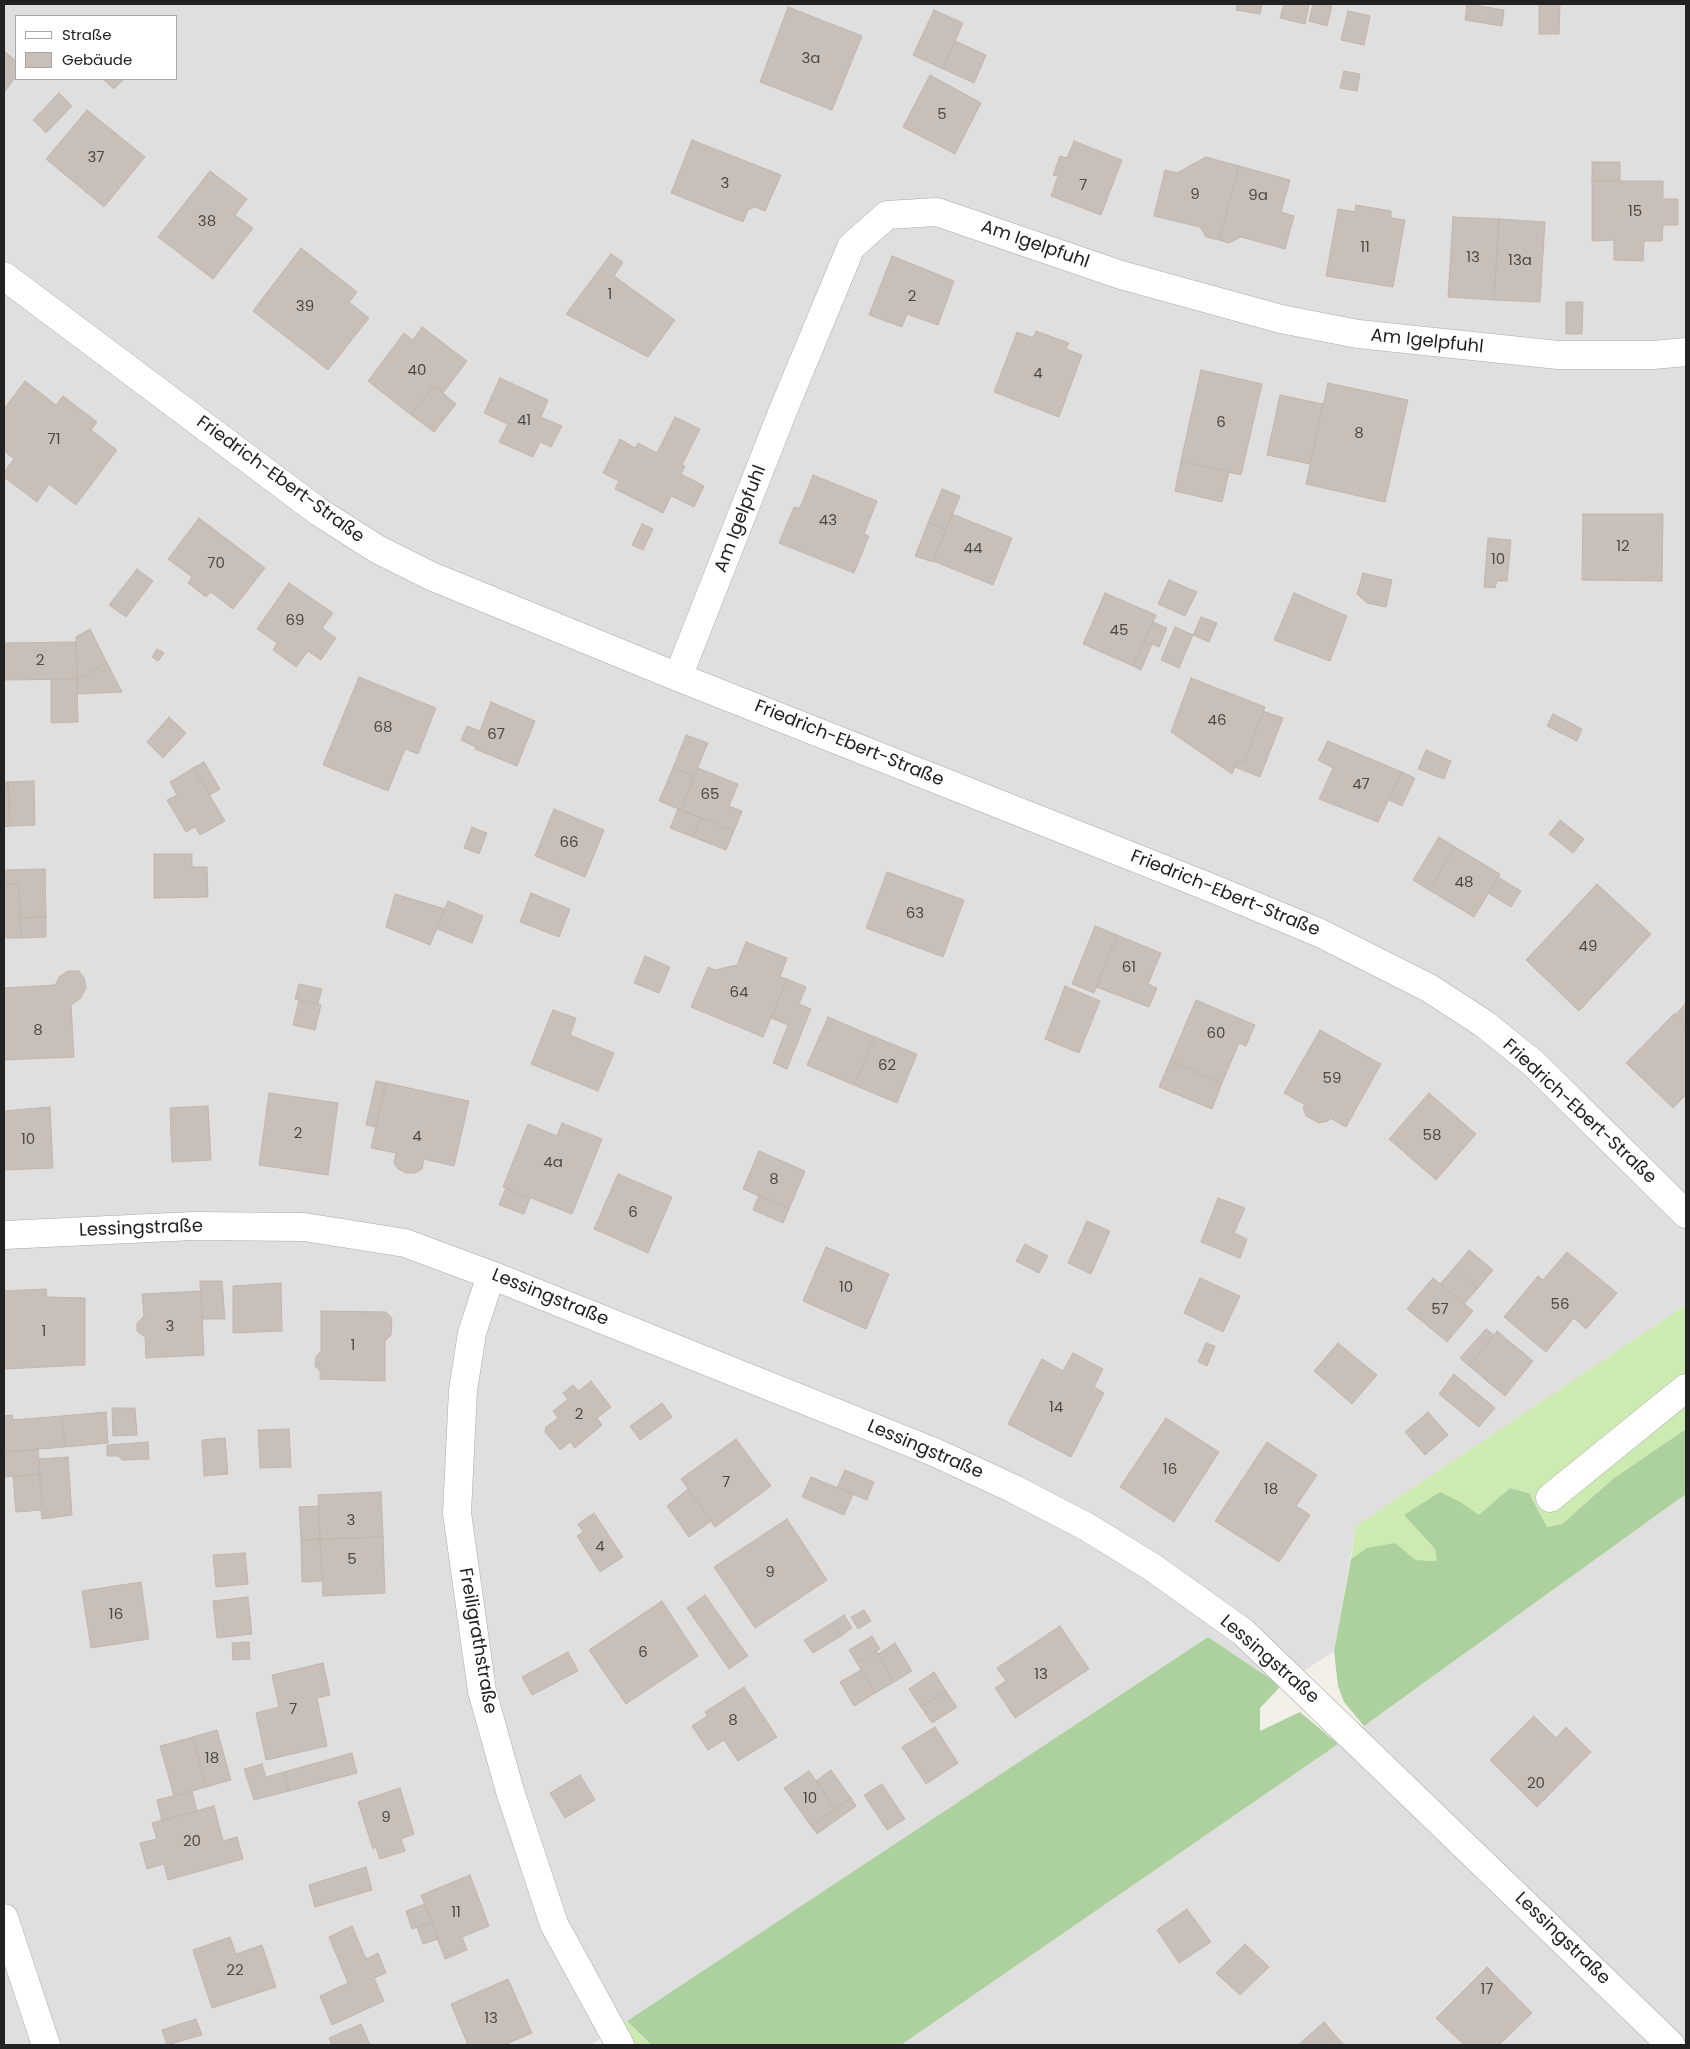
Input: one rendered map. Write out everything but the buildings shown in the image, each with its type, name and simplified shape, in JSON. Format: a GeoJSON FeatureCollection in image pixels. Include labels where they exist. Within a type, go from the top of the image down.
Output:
{"type":"FeatureCollection","features":[{"type":"Feature","properties":{"kind":"street","name":"Am Igelpfuhl"},"geometry":{"type":"LineString","coordinates":[[678,677],[782,413],[851,247],[887,215],[937,212],[1121,274],[1281,319],[1358,334],[1558,355],[1686,352]]}},
{"type":"Feature","properties":{"kind":"street","name":"Friedrich-Ebert-Straße"},"geometry":{"type":"LineString","coordinates":[[4,276],[319,512],[377,549],[431,576],[678,677],[1226,894],[1320,933],[1429,988],[1483,1024],[1533,1063],[1686,1214]]}},
{"type":"Feature","properties":{"kind":"street","name":"Lessingstraße"},"geometry":{"type":"LineString","coordinates":[[4,1235],[192,1226],[304,1227],[405,1244],[491,1275],[934,1452],[1081,1523],[1152,1567],[1244,1632],[1671,2045]]}},
{"type":"Feature","properties":{"kind":"street","name":"Freiligrathstraße"},"geometry":{"type":"LineString","coordinates":[[491,1275],[472,1333],[463,1390],[457,1513],[482,1690],[510,1791],[554,1924],[620,2045]]}},
{"type":"Feature","properties":{"kind":"street"},"geometry":{"type":"LineString","coordinates":[[1550,1498],[1686,1388]]}},
{"type":"Feature","properties":{"kind":"street"},"geometry":{"type":"LineString","coordinates":[[4,1918],[46,2045]]}},
{"type":"Feature","properties":{"kind":"shaded area"},"geometry":{"type":"Polygon","coordinates":[[[4,4],[1686,4],[1686,1305],[1356,1526],[1334,1651],[1281,1686],[1208,1637],[591,2045],[4,2045],[4,4]]]}},
{"type":"Feature","properties":{"kind":"shaded area"},"geometry":{"type":"Polygon","coordinates":[[[1686,1494],[1686,2045],[901,2045],[1381,1714],[1686,1494]]]}},
{"type":"Feature","properties":{"kind":"green space"},"geometry":{"type":"Polygon","coordinates":[[[1686,1305],[1686,1429],[1614,1478],[1562,1524],[1547,1527],[1529,1493],[1510,1488],[1479,1516],[1462,1503],[1404,1515],[1435,1549],[1437,1561],[1416,1560],[1395,1543],[1351,1559],[1356,1526],[1686,1305]]]}},
{"type":"Feature","properties":{"kind":"green space"},"geometry":{"type":"Polygon","coordinates":[[[1686,1429],[1686,1494],[1364,1726],[1344,1702],[1338,1686],[1334,1651],[1351,1559],[1367,1548],[1395,1543],[1416,1560],[1437,1561],[1435,1549],[1404,1515],[1440,1492],[1462,1503],[1479,1515],[1510,1488],[1529,1493],[1547,1527],[1562,1524],[1614,1478],[1686,1429]]]}},
{"type":"Feature","properties":{"kind":"green space"},"geometry":{"type":"Polygon","coordinates":[[[1208,1637],[1281,1686],[1260,1708],[1260,1731],[1300,1712],[1338,1744],[901,2045],[651,2045],[627,2021],[1208,1637]]]}},
{"type":"Feature","properties":{"kind":"green space"},"geometry":{"type":"Polygon","coordinates":[[[627,2021],[651,2045],[630,2045],[619,2026],[627,2021]]]}}]}
